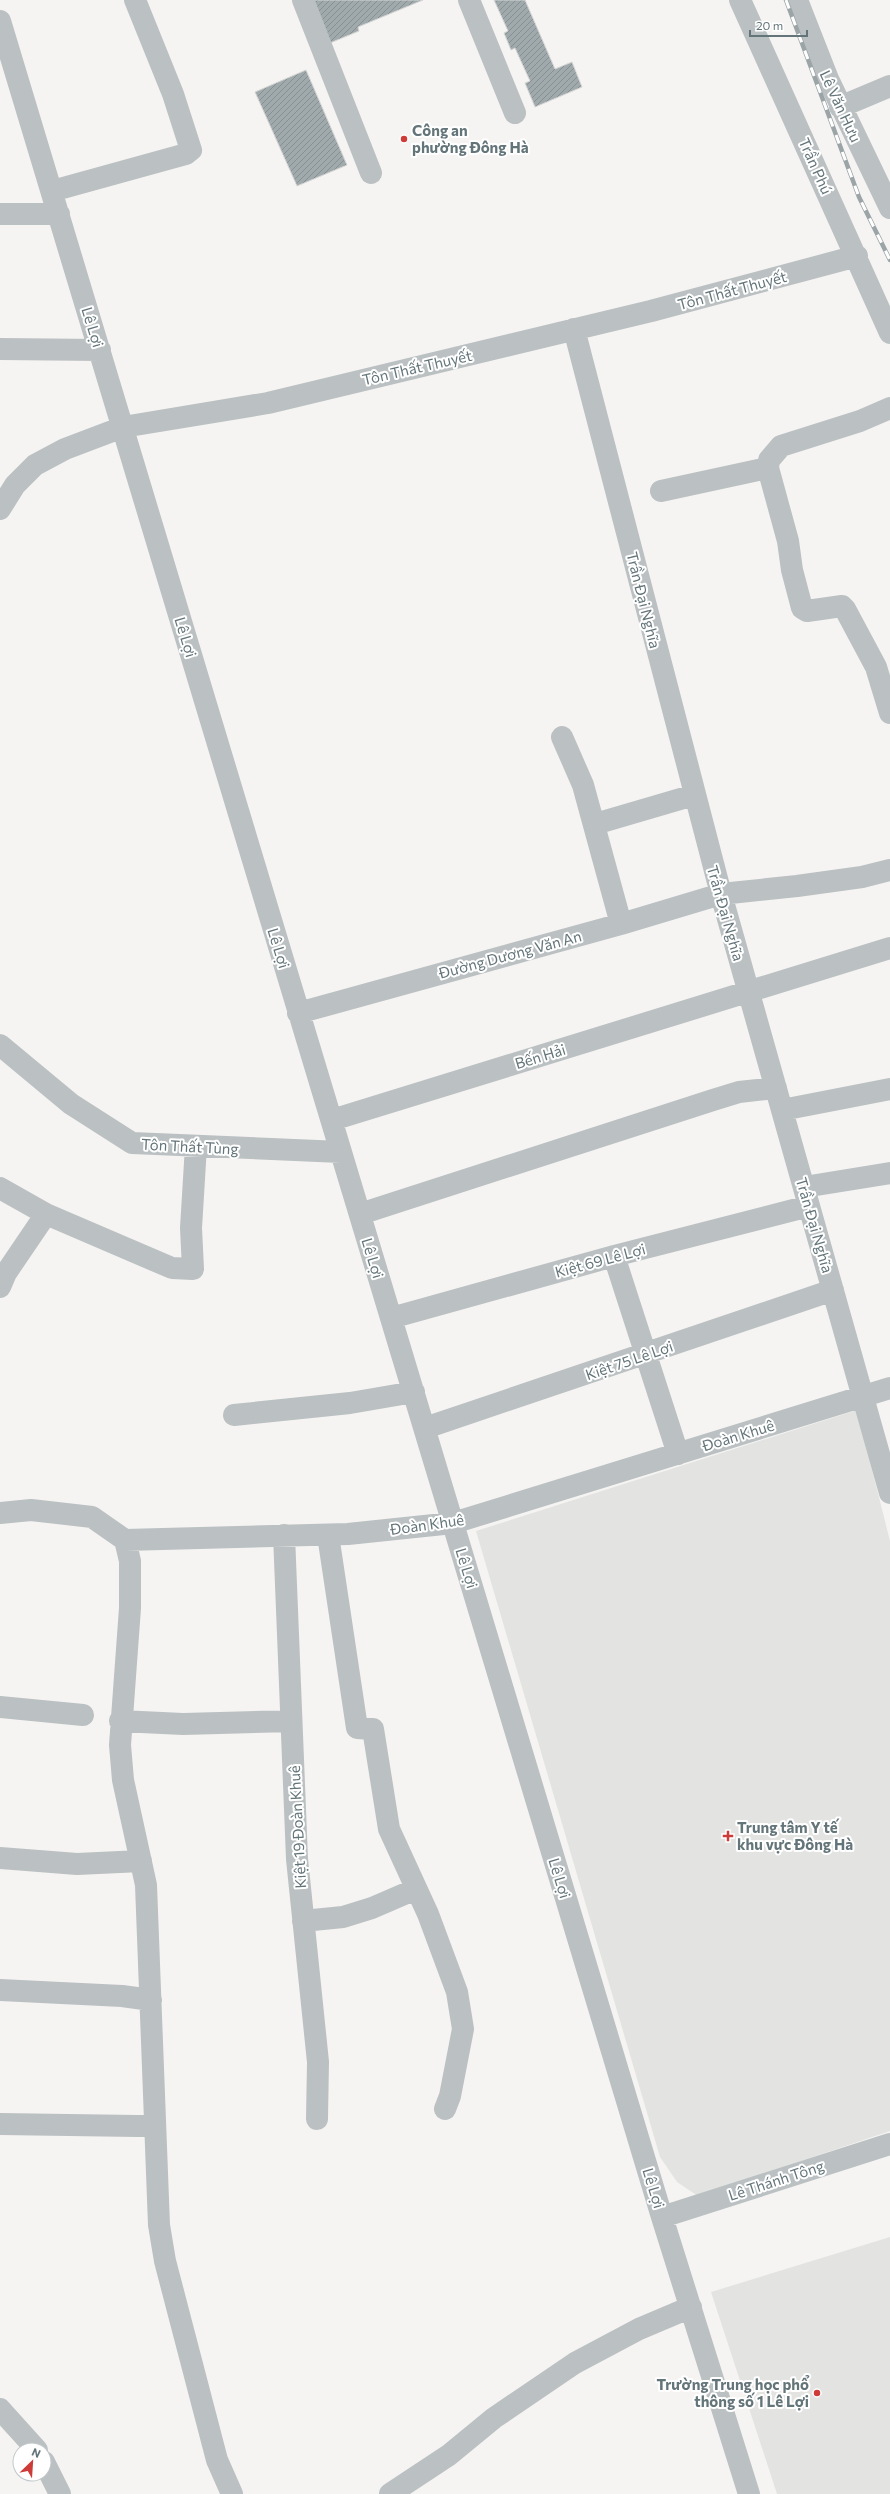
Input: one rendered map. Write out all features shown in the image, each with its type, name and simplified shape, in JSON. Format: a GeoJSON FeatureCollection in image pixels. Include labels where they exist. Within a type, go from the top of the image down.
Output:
{"type":"FeatureCollection","features":[{"type":"Feature","properties":{"kind":"street"},"geometry":{"type":"LineString","coordinates":[[52,191],[137,169],[186,154],[191,150],[173,94],[135,0]]}},
{"type":"Feature","properties":{"kind":"street"},"geometry":{"type":"LineString","coordinates":[[303,0],[371,173]]}},
{"type":"Feature","properties":{"kind":"street"},"geometry":{"type":"LineString","coordinates":[[469,0],[515,113]]}},
{"type":"Feature","properties":{"kind":"street","name":"Trần Phú"},"geometry":{"type":"LineString","coordinates":[[740,0],[857,256],[890,333]]}},
{"type":"Feature","properties":{"kind":"street","name":"Lê Văn Hưu"},"geometry":{"type":"LineString","coordinates":[[797,0],[840,107],[890,208]]}},
{"type":"Feature","properties":{"kind":"street","name":"Lê Lợi"},"geometry":{"type":"LineString","coordinates":[[0,21],[6,63],[52,191],[298,1013],[332,1120],[454,1523],[662,2217],[749,2494]]}},
{"type":"Feature","properties":{"kind":"street"},"geometry":{"type":"LineString","coordinates":[[840,107],[890,86]]}},
{"type":"Feature","properties":{"kind":"street"},"geometry":{"type":"LineString","coordinates":[[0,214],[59,214]]}},
{"type":"Feature","properties":{"kind":"street","name":"Tôn Thất Thuyết"},"geometry":{"type":"LineString","coordinates":[[0,509],[15,485],[35,465],[65,449],[123,427],[268,402],[574,330],[857,256]]}},
{"type":"Feature","properties":{"kind":"street","name":"Trần Đại Nghĩa"},"geometry":{"type":"LineString","coordinates":[[574,330],[720,894],[864,1396],[890,1493]]}},
{"type":"Feature","properties":{"kind":"street"},"geometry":{"type":"LineString","coordinates":[[0,349],[100,350]]}},
{"type":"Feature","properties":{"kind":"street"},"geometry":{"type":"LineString","coordinates":[[890,408],[860,421],[781,446],[769,460],[768,468],[788,541],[792,570],[802,608],[807,611],[842,606],[846,609],[876,667],[890,713]]}},
{"type":"Feature","properties":{"kind":"street"},"geometry":{"type":"LineString","coordinates":[[661,491],[768,468]]}},
{"type":"Feature","properties":{"kind":"street"},"geometry":{"type":"LineString","coordinates":[[562,737],[583,785],[620,924]]}},
{"type":"Feature","properties":{"kind":"street"},"geometry":{"type":"LineString","coordinates":[[594,824],[694,795]]}},
{"type":"Feature","properties":{"kind":"street","name":"Đường Dương Văn An"},"geometry":{"type":"LineString","coordinates":[[298,1013],[620,924],[720,894],[797,886],[890,870]]}},
{"type":"Feature","properties":{"kind":"street","name":"Bến Hải"},"geometry":{"type":"LineString","coordinates":[[332,1120],[749,993],[890,948]]}},
{"type":"Feature","properties":{"kind":"street","name":"Tôn Thất Tùng"},"geometry":{"type":"LineString","coordinates":[[0,1045],[71,1104],[132,1143],[341,1152]]}},
{"type":"Feature","properties":{"kind":"street"},"geometry":{"type":"LineString","coordinates":[[360,1214],[739,1092],[776,1088]]}},
{"type":"Feature","properties":{"kind":"street"},"geometry":{"type":"LineString","coordinates":[[782,1110],[890,1089]]}},
{"type":"Feature","properties":{"kind":"street"},"geometry":{"type":"LineString","coordinates":[[0,1188],[46,1214],[172,1268],[193,1269],[191,1228],[196,1146]]}},
{"type":"Feature","properties":{"kind":"street","name":"Kiệt 69 Lê Lợi"},"geometry":{"type":"LineString","coordinates":[[392,1318],[614,1256],[890,1173]]}},
{"type":"Feature","properties":{"kind":"street"},"geometry":{"type":"LineString","coordinates":[[0,1288],[6,1272],[46,1214]]}},
{"type":"Feature","properties":{"kind":"street"},"geometry":{"type":"LineString","coordinates":[[614,1256],[678,1454]]}},
{"type":"Feature","properties":{"kind":"street","name":"Kiệt 75 Lê Lợi"},"geometry":{"type":"LineString","coordinates":[[425,1428],[833,1290]]}},
{"type":"Feature","properties":{"kind":"street","name":"Đoàn Khuê"},"geometry":{"type":"LineString","coordinates":[[125,1540],[328,1535],[454,1523],[890,1388]]}},
{"type":"Feature","properties":{"kind":"street"},"geometry":{"type":"LineString","coordinates":[[234,1415],[350,1403],[414,1392]]}},
{"type":"Feature","properties":{"kind":"street"},"geometry":{"type":"LineString","coordinates":[[0,1513],[31,1510],[92,1517],[125,1540],[130,1561],[130,1608],[120,1721],[123,1780],[146,1885],[157,2195],[165,2261],[217,2460],[232,2494]]}},
{"type":"Feature","properties":{"kind":"street","name":"Kiệt 19 Đoàn Khuê"},"geometry":{"type":"LineString","coordinates":[[284,1535],[297,1859],[318,2062],[317,2119]]}},
{"type":"Feature","properties":{"kind":"street"},"geometry":{"type":"LineString","coordinates":[[328,1535],[357,1728],[373,1729],[389,1829],[428,1914],[457,1992],[463,2029],[450,2096],[445,2109]]}},
{"type":"Feature","properties":{"kind":"street"},"geometry":{"type":"LineString","coordinates":[[0,1707],[83,1715]]}},
{"type":"Feature","properties":{"kind":"street"},"geometry":{"type":"LineString","coordinates":[[120,1721],[183,1724],[291,1720]]}},
{"type":"Feature","properties":{"kind":"street"},"geometry":{"type":"LineString","coordinates":[[0,1858],[40,1863],[110,1864],[141,1861]]}},
{"type":"Feature","properties":{"kind":"street"},"geometry":{"type":"LineString","coordinates":[[303,1921],[343,1917],[372,1908],[416,1889]]}},
{"type":"Feature","properties":{"kind":"street"},"geometry":{"type":"LineString","coordinates":[[0,1990],[122,1996],[151,2000]]}},
{"type":"Feature","properties":{"kind":"street"},"geometry":{"type":"LineString","coordinates":[[0,2124],[80,2126],[155,2124]]}},
{"type":"Feature","properties":{"kind":"street","name":"Lê Thánh Tông"},"geometry":{"type":"LineString","coordinates":[[662,2217],[890,2144]]}},
{"type":"Feature","properties":{"kind":"street"},"geometry":{"type":"LineString","coordinates":[[390,2494],[448,2456],[494,2418],[575,2363],[639,2329],[691,2307]]}},
{"type":"Feature","properties":{"kind":"street"},"geometry":{"type":"LineString","coordinates":[[0,2409],[30,2442]]}},
{"type":"Feature","properties":{"kind":"street"},"geometry":{"type":"LineString","coordinates":[[52,2478],[60,2494]]}},
{"type":"Feature","properties":{"kind":"shaded area","name":"Trung tâm Y tế khu vực Đông Hà"},"geometry":{"type":"Polygon","coordinates":[[[857,1410],[890,1541],[890,2131],[698,2196],[677,2182],[660,2157],[476,1531],[857,1410]]]}},
{"type":"Feature","properties":{"kind":"shaded area","name":"Trường Trung học phổ thông số 1 Lê Lợi"},"geometry":{"type":"Polygon","coordinates":[[[890,2237],[890,2494],[777,2494],[711,2292],[890,2237]]]}},
{"type":"Feature","properties":{"kind":"building"},"geometry":{"type":"Polygon","coordinates":[[[312,0],[423,0],[358,27],[359,31],[330,43],[312,0]]]}},
{"type":"Feature","properties":{"kind":"building"},"geometry":{"type":"Polygon","coordinates":[[[494,0],[525,0],[555,69],[572,62],[582,87],[535,107],[525,83],[530,81],[515,48],[511,50],[504,33],[508,31],[494,0]]]}},
{"type":"Feature","properties":{"kind":"building"},"geometry":{"type":"Polygon","coordinates":[[[306,70],[347,165],[297,186],[255,92],[306,70]]]}},
{"type":"Feature","properties":{"kind":"railway"},"geometry":{"type":"LineString","coordinates":[[786,0],[859,197],[890,260]]}},
{"type":"Feature","properties":{"kind":"place","name":"Công an phường Đông Hà"},"geometry":{"type":"Point","coordinates":[404,139]}},
{"type":"Feature","properties":{"kind":"place","name":"Trung tâm Y tế khu vực Đông Hà"},"geometry":{"type":"Point","coordinates":[728,1836]}},
{"type":"Feature","properties":{"kind":"place","name":"Trường Trung học phổ thông số 1 Lê Lợi"},"geometry":{"type":"Point","coordinates":[817,2393]}}]}
